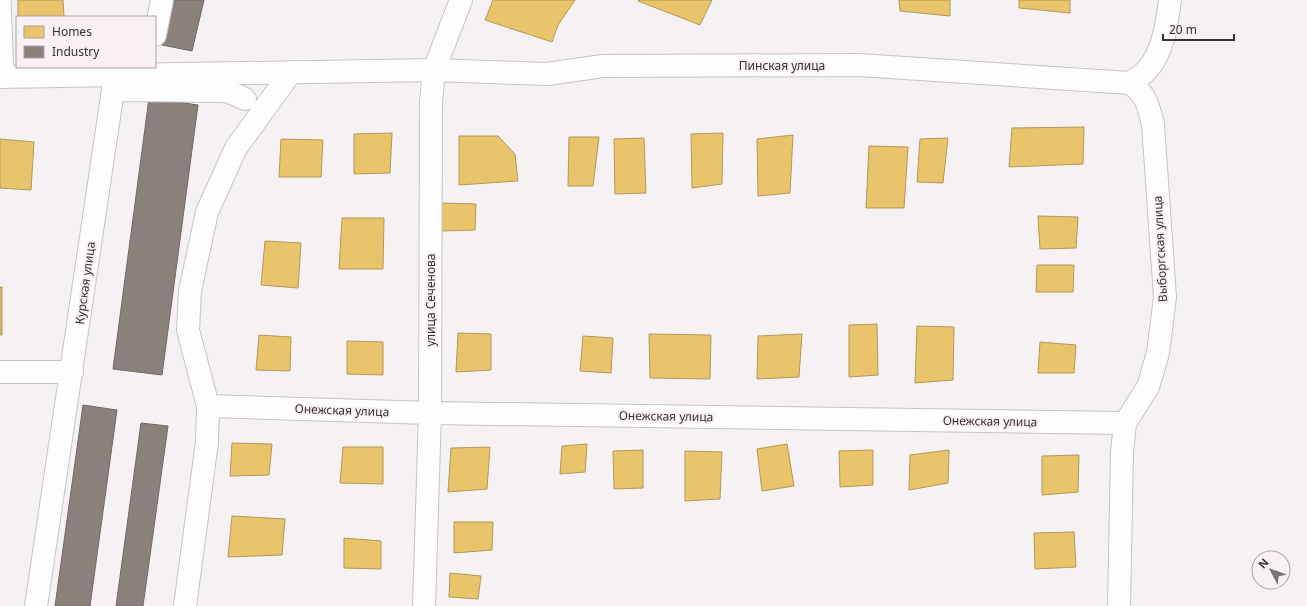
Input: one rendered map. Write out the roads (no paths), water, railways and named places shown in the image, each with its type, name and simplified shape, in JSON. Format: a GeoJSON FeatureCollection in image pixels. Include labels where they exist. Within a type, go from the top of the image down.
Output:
{"type":"FeatureCollection","features":[{"type":"Feature","properties":{"kind":"street"},"geometry":{"type":"LineString","coordinates":[[156,30],[162,0]]}},
{"type":"Feature","properties":{"kind":"street","name":"улица Сеченова"},"geometry":{"type":"LineString","coordinates":[[424,606],[430,413],[431,103],[434,70],[460,0]]}},
{"type":"Feature","properties":{"kind":"street"},"geometry":{"type":"LineString","coordinates":[[1130,83],[1142,75],[1151,66],[1159,50],[1167,25],[1170,0]]}},
{"type":"Feature","properties":{"kind":"street","name":"Пинская улица"},"geometry":{"type":"LineString","coordinates":[[4,77],[148,71],[291,72],[434,70],[547,74],[603,66],[859,65],[1130,83]]}},
{"type":"Feature","properties":{"kind":"street"},"geometry":{"type":"LineString","coordinates":[[185,606],[207,442],[208,406],[188,330],[190,291],[206,212],[236,148],[291,72]]}},
{"type":"Feature","properties":{"kind":"street","name":"Выборгская улица"},"geometry":{"type":"LineString","coordinates":[[1119,606],[1122,452],[1125,423],[1148,387],[1158,353],[1165,297],[1153,124],[1146,100],[1141,92],[1130,83]]}},
{"type":"Feature","properties":{"kind":"street","name":"Курская улица"},"geometry":{"type":"LineString","coordinates":[[36,606],[113,90],[227,91],[245,99]]}},
{"type":"Feature","properties":{"kind":"street"},"geometry":{"type":"LineString","coordinates":[[0,372],[72,372]]}},
{"type":"Feature","properties":{"kind":"street","name":"Онежская улица"},"geometry":{"type":"LineString","coordinates":[[208,406],[430,413],[1125,423]]}},
{"type":"Feature","properties":{"kind":"lane"},"geometry":{"type":"LineString","coordinates":[[4,0],[4,77]]}}]}
